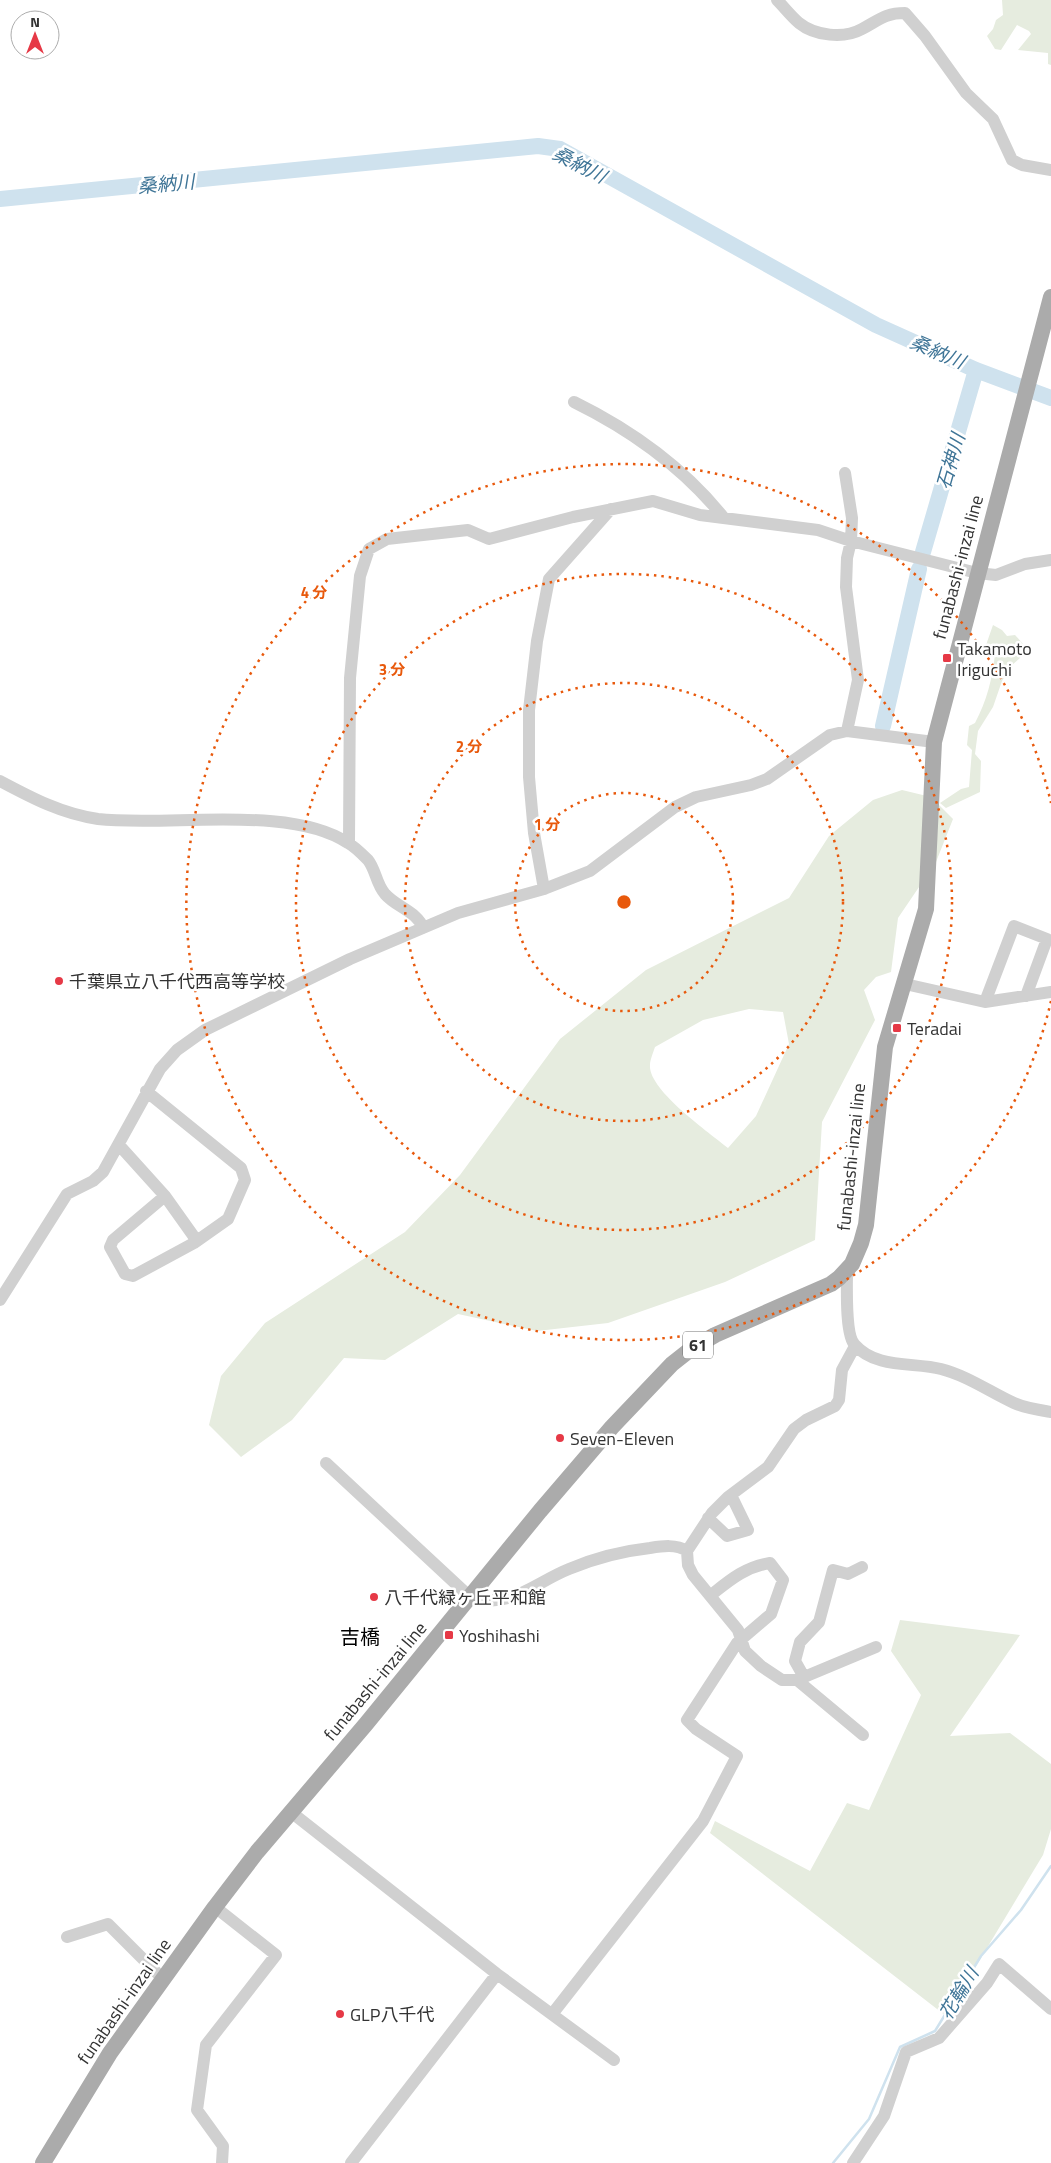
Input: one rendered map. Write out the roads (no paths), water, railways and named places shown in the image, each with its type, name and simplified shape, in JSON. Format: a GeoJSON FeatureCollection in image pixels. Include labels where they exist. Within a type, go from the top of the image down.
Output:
{"type":"FeatureCollection","features":[{"type":"Feature","properties":{"kind":"main road","name":"funabashi-inzai line"},"geometry":{"type":"LineString","coordinates":[[43,2163],[110,2053],[215,1907],[291,1812],[612,1427],[672,1364],[690,1349],[715,1335],[830,1284],[847,1271],[861,1243],[866,1225],[881,1068],[890,1029],[926,909],[934,742],[1051,297]]}},
{"type":"Feature","properties":{"kind":"street"},"geometry":{"type":"LineString","coordinates":[[777,0],[799,23],[809,29],[832,35],[850,34],[889,13],[905,13],[925,36],[966,93],[993,119],[1012,160],[1022,165],[1051,170]]}},
{"type":"Feature","properties":{"kind":"street"},"geometry":{"type":"LineString","coordinates":[[574,402],[613,422],[685,474],[724,518]]}},
{"type":"Feature","properties":{"kind":"street"},"geometry":{"type":"LineString","coordinates":[[845,473],[852,518],[851,541],[847,558],[846,587],[858,680],[847,731]]}},
{"type":"Feature","properties":{"kind":"street"},"geometry":{"type":"LineString","coordinates":[[349,843],[350,678],[360,576],[368,549],[387,539],[468,530],[488,539],[611,509],[653,501],[687,512],[818,530],[851,541],[977,573],[996,574],[1025,564],[1051,560]]}},
{"type":"Feature","properties":{"kind":"street"},"geometry":{"type":"LineString","coordinates":[[544,889],[534,833],[529,777],[530,710],[536,641],[549,579],[611,509]]}},
{"type":"Feature","properties":{"kind":"street"},"geometry":{"type":"LineString","coordinates":[[0,1300],[67,1194],[93,1181],[103,1172],[160,1068],[177,1050],[205,1030],[350,959],[423,928],[491,903],[544,889],[590,871],[675,806],[696,797],[751,785],[767,779],[830,735],[847,731],[934,742]]}},
{"type":"Feature","properties":{"kind":"street"},"geometry":{"type":"LineString","coordinates":[[0,781],[48,806],[99,819],[257,820],[313,827],[349,843],[368,860],[380,889],[388,897],[421,920],[423,928]]}},
{"type":"Feature","properties":{"kind":"street"},"geometry":{"type":"LineString","coordinates":[[985,1002],[1014,926],[1047,938],[1026,996]]}},
{"type":"Feature","properties":{"kind":"street"},"geometry":{"type":"LineString","coordinates":[[905,984],[985,1002],[1051,992]]}},
{"type":"Feature","properties":{"kind":"street"},"geometry":{"type":"LineString","coordinates":[[146,1091],[241,1168],[245,1180],[228,1219],[197,1241],[133,1276],[125,1274],[110,1247],[113,1240],[165,1196]]}},
{"type":"Feature","properties":{"kind":"street"},"geometry":{"type":"LineString","coordinates":[[119,1145],[165,1196],[197,1241]]}},
{"type":"Feature","properties":{"kind":"street"},"geometry":{"type":"LineString","coordinates":[[847,1271],[848,1330],[855,1346],[871,1357],[889,1362],[941,1369],[969,1379],[1016,1404],[1051,1412]]}},
{"type":"Feature","properties":{"kind":"street"},"geometry":{"type":"LineString","coordinates":[[855,1346],[842,1370],[839,1400],[835,1406],[806,1420],[794,1429],[768,1467],[731,1495],[708,1518],[687,1551],[688,1565],[693,1574],[738,1630],[745,1651],[761,1666],[782,1680],[801,1679],[876,1647]]}},
{"type":"Feature","properties":{"kind":"street"},"geometry":{"type":"LineString","coordinates":[[326,1464],[470,1596],[486,1602],[506,1599],[525,1592],[540,1582],[570,1568],[628,1552],[664,1546],[681,1547],[687,1551]]}},
{"type":"Feature","properties":{"kind":"street"},"geometry":{"type":"LineString","coordinates":[[708,1518],[727,1536],[748,1530],[731,1495]]}},
{"type":"Feature","properties":{"kind":"street"},"geometry":{"type":"LineString","coordinates":[[553,2013],[703,1821],[737,1756],[696,1729],[687,1720],[741,1639],[771,1614],[783,1580],[770,1563],[756,1565],[740,1572],[711,1595]]}},
{"type":"Feature","properties":{"kind":"street"},"geometry":{"type":"LineString","coordinates":[[862,1567],[848,1574],[833,1570],[819,1622],[800,1642],[795,1661],[801,1679],[863,1735]]}},
{"type":"Feature","properties":{"kind":"street"},"geometry":{"type":"LineString","coordinates":[[291,1812],[497,1974],[553,2013],[614,2060]]}},
{"type":"Feature","properties":{"kind":"street"},"geometry":{"type":"LineString","coordinates":[[215,1907],[276,1955],[206,2045],[197,2110],[223,2146],[222,2163]]}},
{"type":"Feature","properties":{"kind":"street"},"geometry":{"type":"LineString","coordinates":[[67,1937],[108,1924],[163,1979]]}},
{"type":"Feature","properties":{"kind":"street"},"geometry":{"type":"LineString","coordinates":[[853,2163],[884,2116],[906,2052],[939,2038],[987,1983],[999,1964],[1051,2009]]}},
{"type":"Feature","properties":{"kind":"street"},"geometry":{"type":"LineString","coordinates":[[351,2163],[497,1974]]}},
{"type":"Feature","properties":{"kind":"waterway","name":"桑納川"},"geometry":{"type":"LineString","coordinates":[[0,199],[538,146],[560,149],[876,325],[976,370],[1051,398]]}},
{"type":"Feature","properties":{"kind":"waterway","name":"石神川"},"geometry":{"type":"LineString","coordinates":[[923,552],[976,370]]}},
{"type":"Feature","properties":{"kind":"waterway","name":"石神川"},"geometry":{"type":"LineString","coordinates":[[883,726],[919,569]]}},
{"type":"Feature","properties":{"kind":"waterway","name":"花輪川"},"geometry":{"type":"LineString","coordinates":[[833,2163],[869,2119],[900,2047],[935,2031],[981,1956],[1021,1910],[1051,1866]]}},
{"type":"Feature","properties":{"kind":"place","name":"Takamoto Iriguchi"},"geometry":{"type":"Point","coordinates":[947,658]}},
{"type":"Feature","properties":{"kind":"place","name":"千葉県立八千代西高等学校"},"geometry":{"type":"Point","coordinates":[59,981]}},
{"type":"Feature","properties":{"kind":"place","name":"Teradai"},"geometry":{"type":"Point","coordinates":[897,1028]}},
{"type":"Feature","properties":{"kind":"place","name":"Seven-Eleven"},"geometry":{"type":"Point","coordinates":[560,1438]}},
{"type":"Feature","properties":{"kind":"place","name":"八千代緑ヶ丘平和館"},"geometry":{"type":"Point","coordinates":[374,1597]}},
{"type":"Feature","properties":{"kind":"place","name":"Yoshihashi"},"geometry":{"type":"Point","coordinates":[449,1635]}},
{"type":"Feature","properties":{"kind":"place","name":"GLP八千代"},"geometry":{"type":"Point","coordinates":[340,2014]}},
{"type":"Feature","properties":{"kind":"district","name":"吉橋"},"geometry":{"type":"Point","coordinates":[360,1636]}}]}
